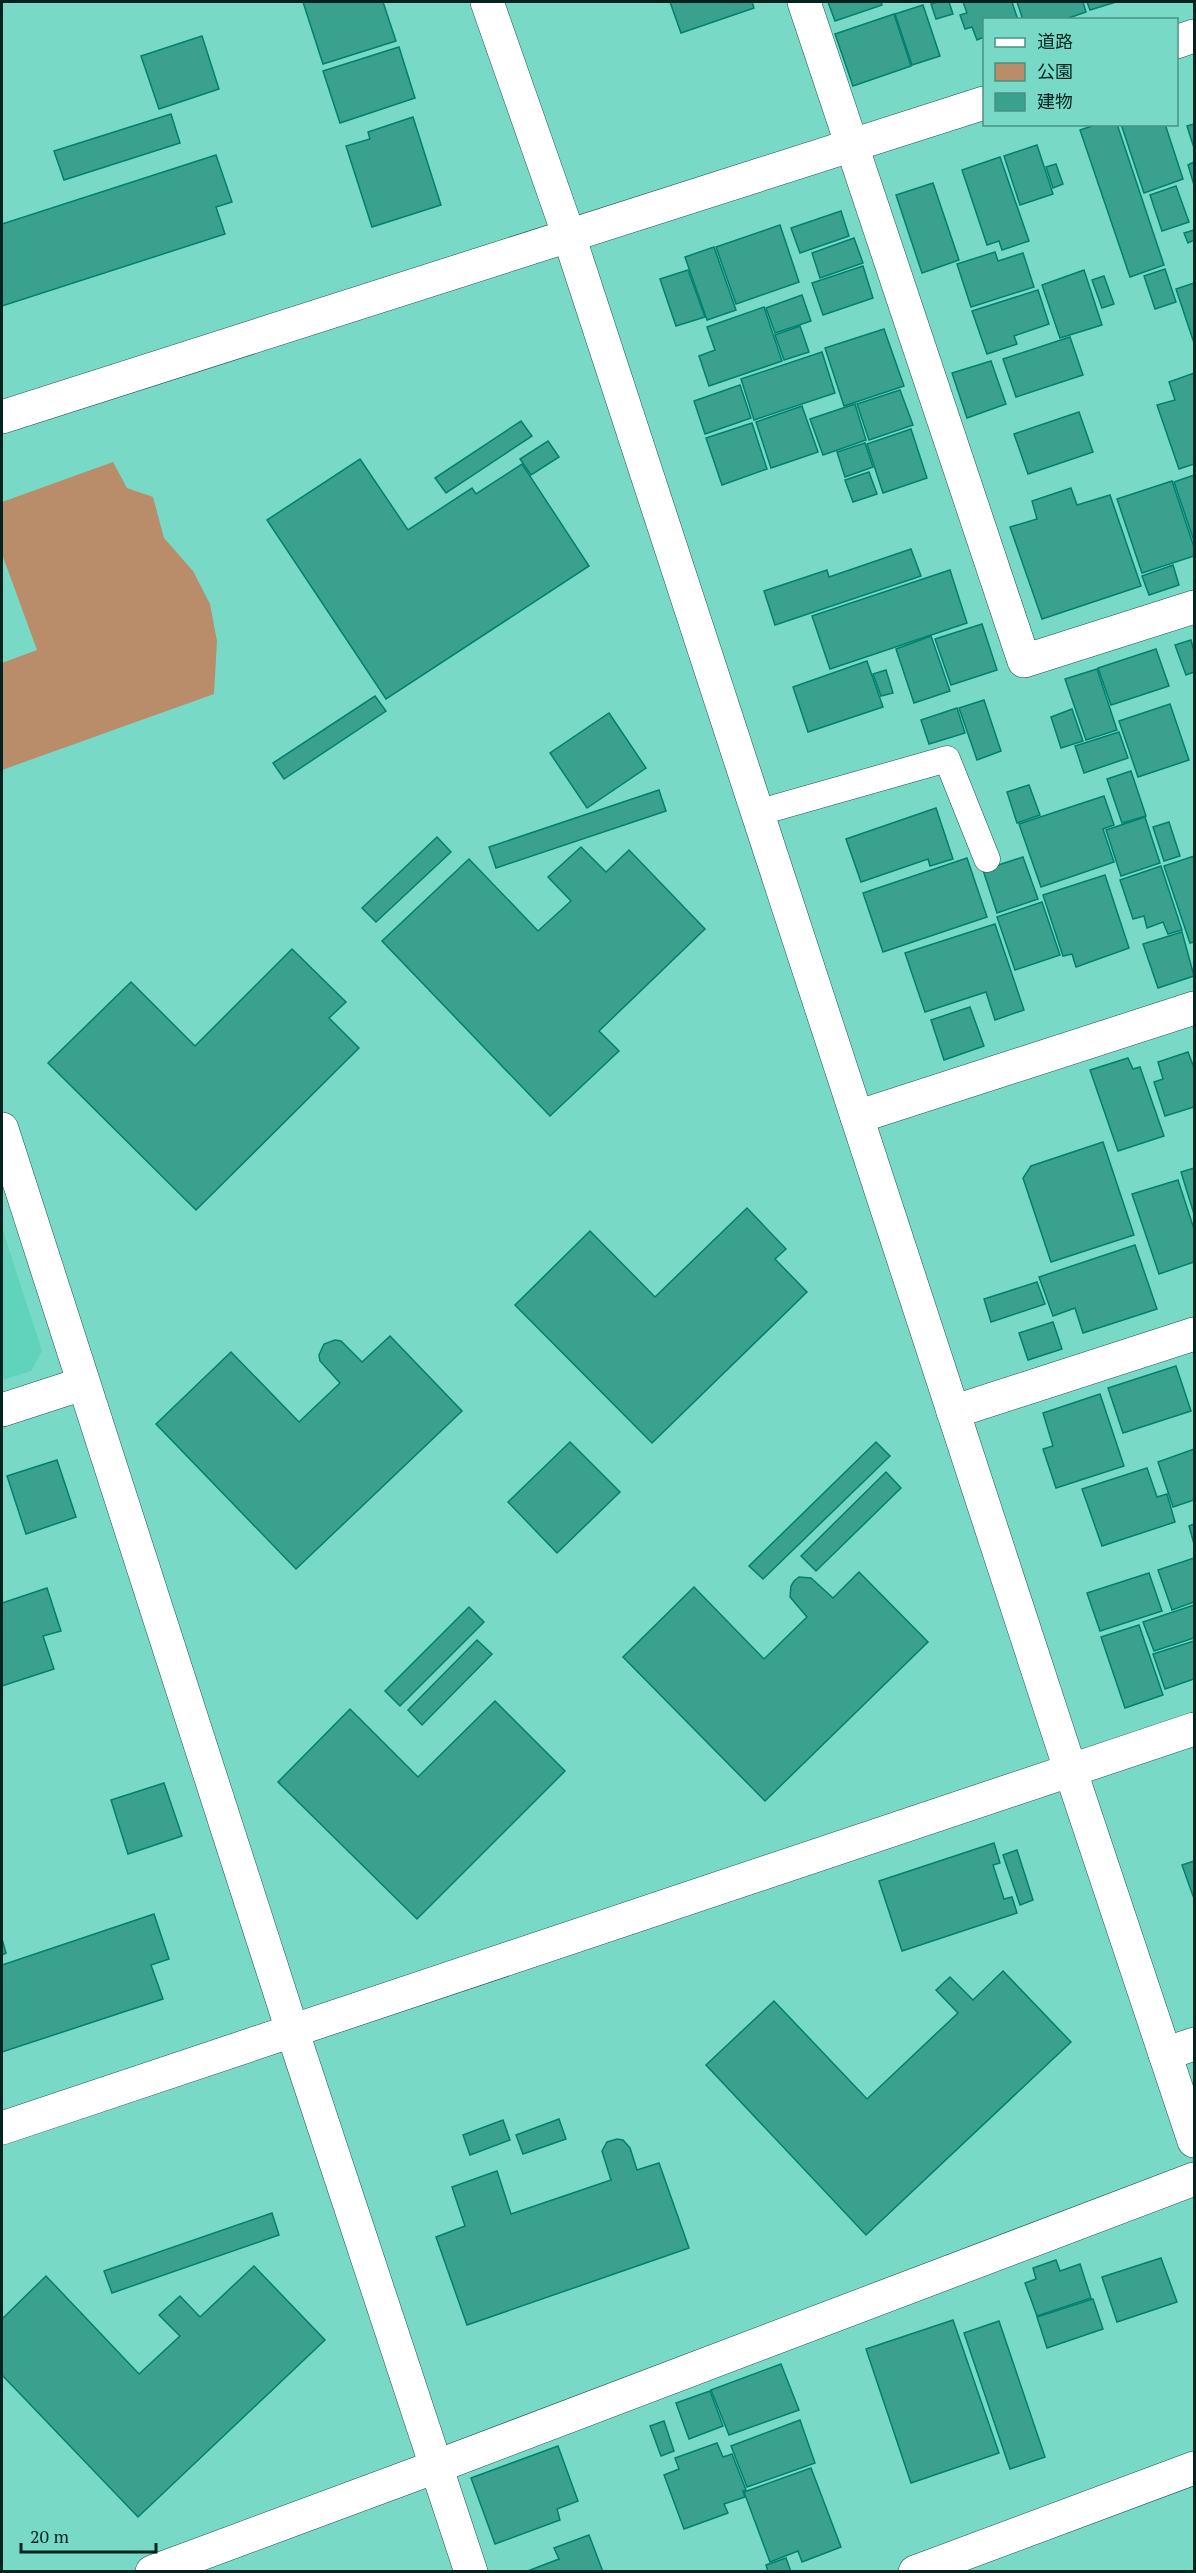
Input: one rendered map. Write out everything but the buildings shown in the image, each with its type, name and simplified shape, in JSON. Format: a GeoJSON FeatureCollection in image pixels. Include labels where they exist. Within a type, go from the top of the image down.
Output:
{"type":"FeatureCollection","features":[{"type":"Feature","properties":{"kind":"street"},"geometry":{"type":"LineString","coordinates":[[487,2],[569,236],[1070,1769],[1180,2049],[1194,2141]]}},
{"type":"Feature","properties":{"kind":"street"},"geometry":{"type":"LineString","coordinates":[[804,2],[1024,661],[1194,607]]}},
{"type":"Feature","properties":{"kind":"street"},"geometry":{"type":"LineString","coordinates":[[1178,41],[1194,36]]}},
{"type":"Feature","properties":{"kind":"street"},"geometry":{"type":"LineString","coordinates":[[2,417],[983,103]]}},
{"type":"Feature","properties":{"kind":"street"},"geometry":{"type":"LineString","coordinates":[[857,1117],[1194,1008]]}},
{"type":"Feature","properties":{"kind":"street"},"geometry":{"type":"LineString","coordinates":[[2,1129],[82,1384],[292,2030],[471,2571]]}},
{"type":"Feature","properties":{"kind":"street"},"geometry":{"type":"LineString","coordinates":[[953,1412],[1194,1334]]}},
{"type":"Feature","properties":{"kind":"street"},"geometry":{"type":"LineString","coordinates":[[2,1410],[82,1384]]}},
{"type":"Feature","properties":{"kind":"street"},"geometry":{"type":"LineString","coordinates":[[2,2128],[1194,1729]]}},
{"type":"Feature","properties":{"kind":"street"},"geometry":{"type":"LineString","coordinates":[[152,2571],[435,2467],[1194,2179]]}},
{"type":"Feature","properties":{"kind":"street"},"geometry":{"type":"LineString","coordinates":[[915,2571],[1194,2468]]}},
{"type":"Feature","properties":{"kind":"lane"},"geometry":{"type":"LineString","coordinates":[[757,813],[947,759],[987,860]]}},
{"type":"Feature","properties":{"kind":"shaded area"},"geometry":{"type":"Polygon","coordinates":[[[2,1228],[42,1351],[31,1371],[2,1380],[2,1228]]]}},
{"type":"Feature","properties":{"kind":"green space"},"geometry":{"type":"Polygon","coordinates":[[[113,462],[127,488],[153,497],[164,538],[193,571],[210,604],[217,641],[214,694],[2,770],[2,663],[37,650],[2,554],[2,502],[113,462]]]}}]}
